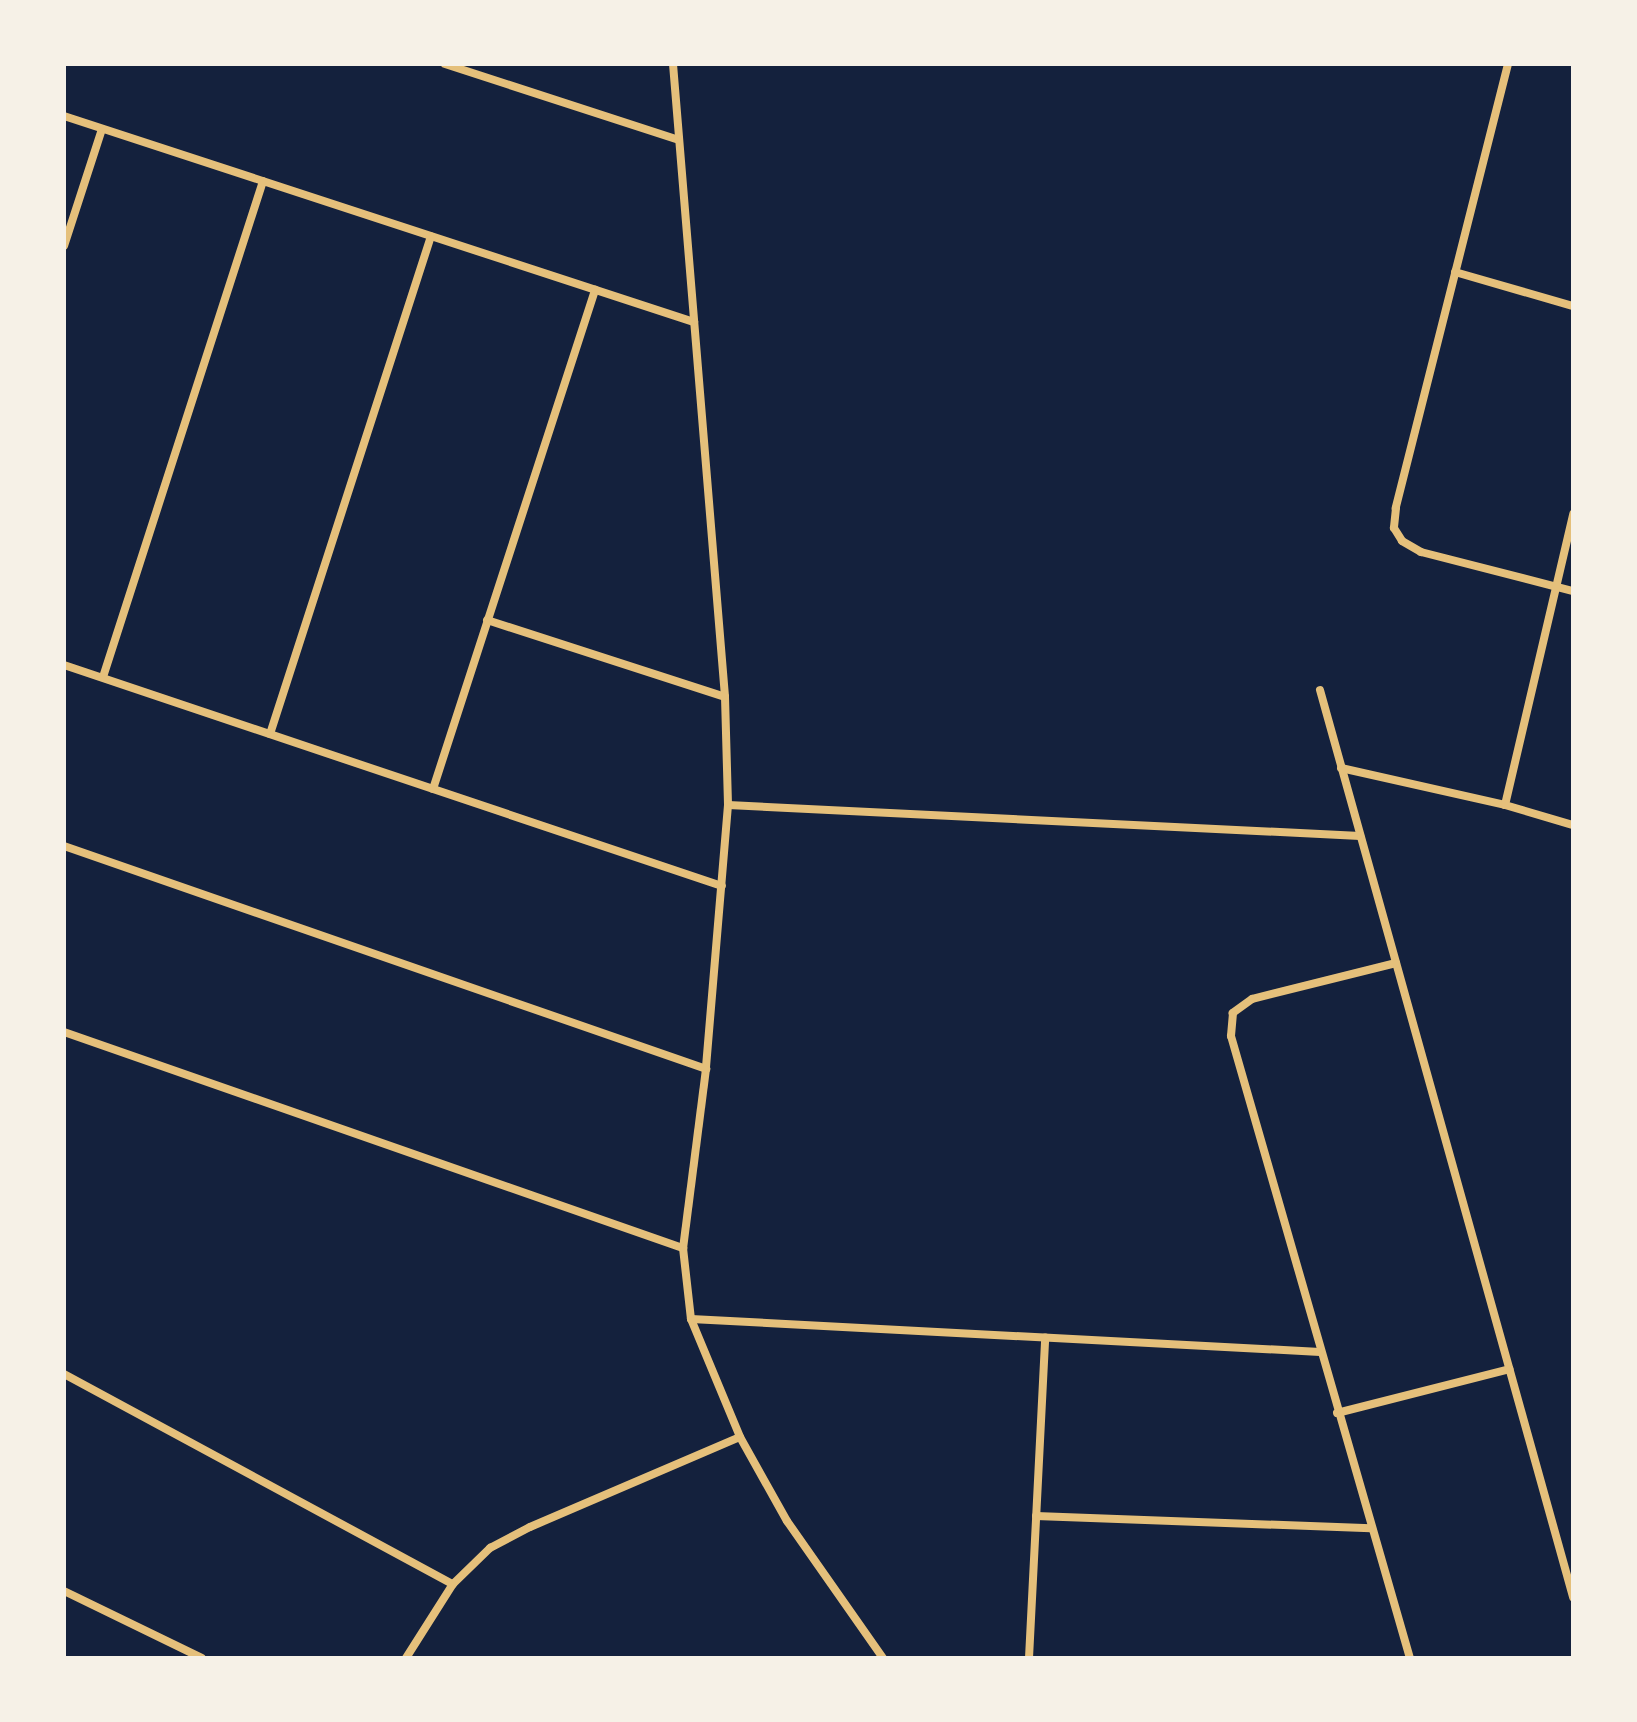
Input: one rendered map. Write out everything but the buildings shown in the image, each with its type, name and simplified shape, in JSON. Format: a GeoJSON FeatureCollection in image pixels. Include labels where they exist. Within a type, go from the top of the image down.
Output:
{"type":"FeatureCollection","features":[{"type":"Feature","properties":{"kind":"street"},"geometry":{"type":"LineString","coordinates":[[445,64],[679,140]]}},
{"type":"Feature","properties":{"kind":"street"},"geometry":{"type":"LineString","coordinates":[[673,64],[725,697],[728,805],[706,1069],[683,1248],[691,1319],[740,1437],[787,1521],[883,1658]]}},
{"type":"Feature","properties":{"kind":"street"},"geometry":{"type":"LineString","coordinates":[[1508,64],[1396,508],[1394,528],[1402,541],[1421,552],[1573,591]]}},
{"type":"Feature","properties":{"kind":"street"},"geometry":{"type":"LineString","coordinates":[[64,116],[694,322]]}},
{"type":"Feature","properties":{"kind":"street"},"geometry":{"type":"LineString","coordinates":[[64,246],[102,129]]}},
{"type":"Feature","properties":{"kind":"street"},"geometry":{"type":"LineString","coordinates":[[103,677],[263,181]]}},
{"type":"Feature","properties":{"kind":"street"},"geometry":{"type":"LineString","coordinates":[[270,734],[431,236]]}},
{"type":"Feature","properties":{"kind":"street"},"geometry":{"type":"LineString","coordinates":[[1455,272],[1573,306]]}},
{"type":"Feature","properties":{"kind":"street"},"geometry":{"type":"LineString","coordinates":[[433,789],[595,290]]}},
{"type":"Feature","properties":{"kind":"street"},"geometry":{"type":"LineString","coordinates":[[1505,805],[1573,514]]}},
{"type":"Feature","properties":{"kind":"street"},"geometry":{"type":"LineString","coordinates":[[487,620],[725,697]]}},
{"type":"Feature","properties":{"kind":"street"},"geometry":{"type":"LineString","coordinates":[[64,665],[722,886]]}},
{"type":"Feature","properties":{"kind":"street"},"geometry":{"type":"LineString","coordinates":[[1320,690],[1573,1597]]}},
{"type":"Feature","properties":{"kind":"street"},"geometry":{"type":"LineString","coordinates":[[1341,768],[1505,805],[1573,825]]}},
{"type":"Feature","properties":{"kind":"street"},"geometry":{"type":"LineString","coordinates":[[728,805],[1360,836]]}},
{"type":"Feature","properties":{"kind":"street"},"geometry":{"type":"LineString","coordinates":[[64,846],[706,1069]]}},
{"type":"Feature","properties":{"kind":"street"},"geometry":{"type":"LineString","coordinates":[[1396,963],[1252,999],[1233,1013],[1231,1036],[1410,1658]]}},
{"type":"Feature","properties":{"kind":"street"},"geometry":{"type":"LineString","coordinates":[[64,1032],[683,1248]]}},
{"type":"Feature","properties":{"kind":"street"},"geometry":{"type":"LineString","coordinates":[[691,1319],[1320,1352]]}},
{"type":"Feature","properties":{"kind":"street"},"geometry":{"type":"LineString","coordinates":[[1029,1658],[1045,1337]]}},
{"type":"Feature","properties":{"kind":"street"},"geometry":{"type":"LineString","coordinates":[[1337,1413],[1509,1369]]}},
{"type":"Feature","properties":{"kind":"street"},"geometry":{"type":"LineString","coordinates":[[64,1374],[453,1584]]}},
{"type":"Feature","properties":{"kind":"street"},"geometry":{"type":"LineString","coordinates":[[406,1658],[453,1584],[490,1548],[530,1527],[740,1437]]}},
{"type":"Feature","properties":{"kind":"street"},"geometry":{"type":"LineString","coordinates":[[1036,1516],[1371,1528]]}},
{"type":"Feature","properties":{"kind":"street"},"geometry":{"type":"LineString","coordinates":[[64,1591],[202,1658]]}}]}
